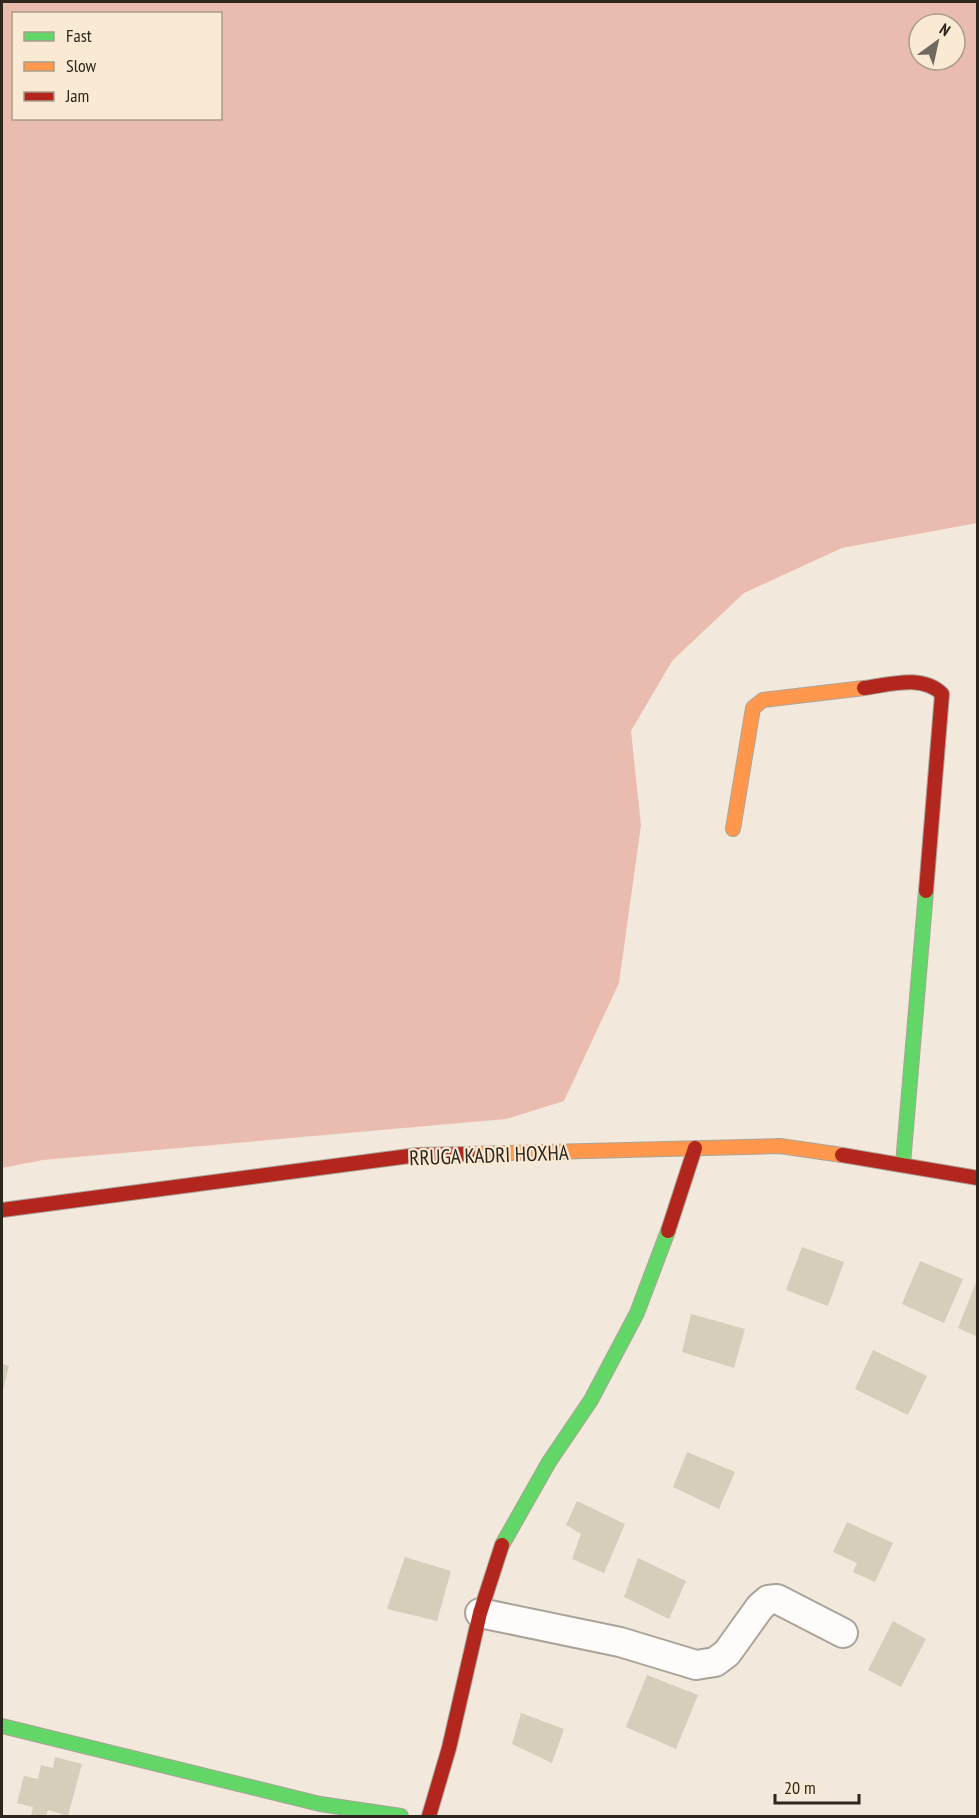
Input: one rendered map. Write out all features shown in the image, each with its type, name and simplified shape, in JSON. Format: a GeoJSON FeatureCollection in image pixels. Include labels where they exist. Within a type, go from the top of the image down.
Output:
{"type":"FeatureCollection","features":[{"type":"Feature","properties":{"kind":"street"},"geometry":{"type":"LineString","coordinates":[[733,830],[751,716],[753,708],[763,700],[915,682],[934,686],[942,694],[903,1164]]}},
{"type":"Feature","properties":{"kind":"street","name":"RRUGA KADRI HOXHA"},"geometry":{"type":"LineString","coordinates":[[2,1210],[417,1155],[780,1146],[903,1164],[978,1178]]}},
{"type":"Feature","properties":{"kind":"street"},"geometry":{"type":"LineString","coordinates":[[429,1816],[449,1748],[480,1613],[503,1542],[549,1462],[591,1400],[637,1313],[664,1242],[695,1148]]}},
{"type":"Feature","properties":{"kind":"street"},"geometry":{"type":"LineString","coordinates":[[480,1613],[620,1642],[696,1665],[715,1662],[727,1653],[760,1606],[768,1600],[777,1599],[843,1633]]}},
{"type":"Feature","properties":{"kind":"street"},"geometry":{"type":"LineString","coordinates":[[2,1726],[320,1804],[401,1816]]}},
{"type":"Feature","properties":{"kind":"shaded area"},"geometry":{"type":"Polygon","coordinates":[[[2,2],[977,2],[977,523],[842,548],[744,593],[672,661],[631,731],[641,825],[619,983],[564,1101],[506,1119],[43,1160],[2,1168],[2,2]]]}},
{"type":"Feature","properties":{"kind":"building"},"geometry":{"type":"Polygon","coordinates":[[[802,1247],[844,1262],[828,1306],[786,1290],[802,1247]]]}},
{"type":"Feature","properties":{"kind":"building"},"geometry":{"type":"Polygon","coordinates":[[[920,1261],[963,1279],[944,1323],[902,1304],[920,1261]]]}},
{"type":"Feature","properties":{"kind":"building"},"geometry":{"type":"Polygon","coordinates":[[[978,1280],[978,1337],[958,1328],[978,1280]]]}},
{"type":"Feature","properties":{"kind":"building"},"geometry":{"type":"Polygon","coordinates":[[[691,1314],[745,1329],[734,1368],[682,1352],[691,1314]]]}},
{"type":"Feature","properties":{"kind":"building"},"geometry":{"type":"Polygon","coordinates":[[[873,1350],[927,1376],[908,1415],[855,1389],[873,1350]]]}},
{"type":"Feature","properties":{"kind":"building"},"geometry":{"type":"Polygon","coordinates":[[[2,1364],[9,1366],[2,1394],[2,1364]]]}},
{"type":"Feature","properties":{"kind":"building"},"geometry":{"type":"Polygon","coordinates":[[[687,1452],[735,1472],[719,1509],[673,1487],[687,1452]]]}},
{"type":"Feature","properties":{"kind":"building"},"geometry":{"type":"Polygon","coordinates":[[[577,1501],[625,1524],[604,1573],[572,1559],[581,1534],[566,1525],[577,1501]]]}},
{"type":"Feature","properties":{"kind":"building"},"geometry":{"type":"Polygon","coordinates":[[[847,1522],[893,1543],[875,1582],[853,1572],[857,1563],[833,1552],[847,1522]]]}},
{"type":"Feature","properties":{"kind":"building"},"geometry":{"type":"Polygon","coordinates":[[[405,1557],[451,1571],[437,1621],[387,1609],[405,1557]]]}},
{"type":"Feature","properties":{"kind":"building"},"geometry":{"type":"Polygon","coordinates":[[[638,1558],[686,1581],[669,1619],[624,1597],[638,1558]]]}},
{"type":"Feature","properties":{"kind":"building"},"geometry":{"type":"Polygon","coordinates":[[[893,1621],[926,1639],[901,1687],[868,1670],[893,1621]]]}},
{"type":"Feature","properties":{"kind":"building"},"geometry":{"type":"Polygon","coordinates":[[[647,1675],[698,1695],[676,1749],[626,1727],[647,1675]]]}},
{"type":"Feature","properties":{"kind":"building"},"geometry":{"type":"Polygon","coordinates":[[[521,1713],[564,1729],[552,1763],[512,1744],[521,1713]]]}},
{"type":"Feature","properties":{"kind":"building"},"geometry":{"type":"Polygon","coordinates":[[[55,1757],[82,1764],[68,1816],[48,1810],[46,1816],[31,1816],[33,1807],[17,1803],[24,1776],[38,1779],[41,1765],[53,1768],[55,1757]]]}},
{"type":"Feature","properties":{"kind":"traffic: fast"},"geometry":{"type":"LineString","coordinates":[[903,1164],[926,891]]}},
{"type":"Feature","properties":{"kind":"traffic: fast"},"geometry":{"type":"LineString","coordinates":[[502,1545],[549,1462],[591,1400],[637,1313],[668,1231]]}},
{"type":"Feature","properties":{"kind":"traffic: fast"},"geometry":{"type":"LineString","coordinates":[[2,1726],[320,1804],[401,1816]]}},
{"type":"Feature","properties":{"kind":"traffic: slow"},"geometry":{"type":"LineString","coordinates":[[733,829],[753,708],[763,700],[864,688]]}},
{"type":"Feature","properties":{"kind":"traffic: slow"},"geometry":{"type":"LineString","coordinates":[[469,1154],[780,1146],[842,1155]]}},
{"type":"Feature","properties":{"kind":"traffic: jam"},"geometry":{"type":"LineString","coordinates":[[864,688],[905,682],[925,684],[942,694],[926,891]]}},
{"type":"Feature","properties":{"kind":"traffic: jam"},"geometry":{"type":"LineString","coordinates":[[668,1231],[695,1148]]}},
{"type":"Feature","properties":{"kind":"traffic: jam"},"geometry":{"type":"LineString","coordinates":[[2,1210],[417,1155],[469,1154]]}},
{"type":"Feature","properties":{"kind":"traffic: jam"},"geometry":{"type":"LineString","coordinates":[[842,1155],[978,1178]]}},
{"type":"Feature","properties":{"kind":"traffic: jam"},"geometry":{"type":"LineString","coordinates":[[429,1816],[449,1748],[480,1613],[502,1545]]}}]}
